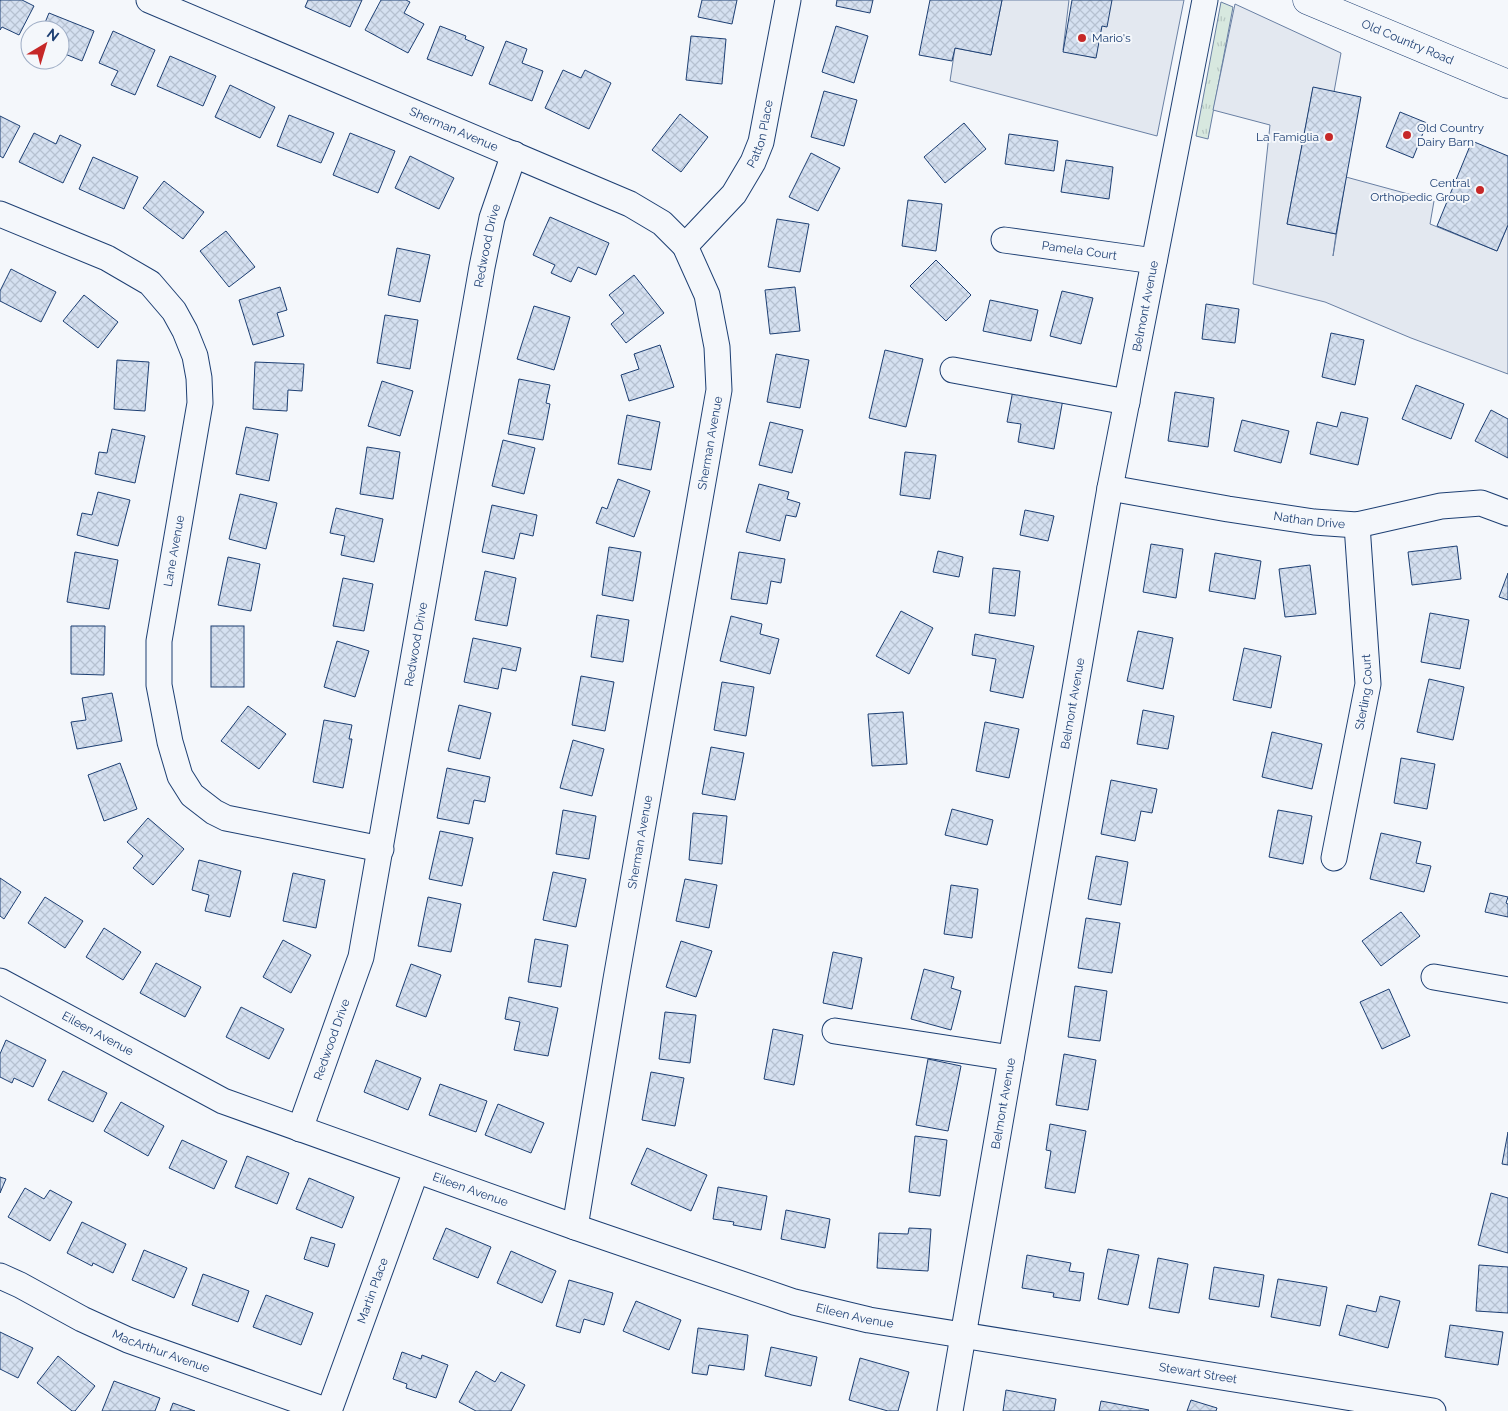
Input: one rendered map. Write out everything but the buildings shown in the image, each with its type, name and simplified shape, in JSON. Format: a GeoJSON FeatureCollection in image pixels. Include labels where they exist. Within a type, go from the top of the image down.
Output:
{"type":"FeatureCollection","features":[{"type":"Feature","properties":{"kind":"main road","name":"Old Country Road"},"geometry":{"type":"LineString","coordinates":[[1307,0],[1508,84]]}},
{"type":"Feature","properties":{"kind":"street","name":"Sherman Avenue"},"geometry":{"type":"LineString","coordinates":[[149,0],[630,204],[662,223],[686,246],[707,295],[717,347],[719,390],[617,970],[575,1227]]}},
{"type":"Feature","properties":{"kind":"street","name":"Patton Place"},"geometry":{"type":"LineString","coordinates":[[686,246],[734,194],[753,162],[761,142],[788,0]]}},
{"type":"Feature","properties":{"kind":"street","name":"Belmont Avenue"},"geometry":{"type":"LineString","coordinates":[[950,1411],[1110,488],[1205,0]]}},
{"type":"Feature","properties":{"kind":"street","name":"Redwood Drive"},"geometry":{"type":"LineString","coordinates":[[300,1129],[361,957],[482,267],[492,218],[514,154]]}},
{"type":"Feature","properties":{"kind":"street","name":"Lane Avenue"},"geometry":{"type":"LineString","coordinates":[[0,214],[106,258],[150,283],[174,311],[185,331],[195,356],[199,378],[200,403],[159,641],[159,684],[170,742],[180,776],[192,795],[214,812],[226,818],[381,849]]}},
{"type":"Feature","properties":{"kind":"street","name":"Pamela Court"},"geometry":{"type":"LineString","coordinates":[[1004,240],[1154,261]]}},
{"type":"Feature","properties":{"kind":"street"},"geometry":{"type":"LineString","coordinates":[[953,370],[1127,402]]}},
{"type":"Feature","properties":{"kind":"street","name":"Nathan Drive"},"geometry":{"type":"LineString","coordinates":[[1110,488],[1304,521],[1357,525],[1440,506],[1481,503],[1508,513]]}},
{"type":"Feature","properties":{"kind":"street","name":"Sterling Court"},"geometry":{"type":"LineString","coordinates":[[1334,858],[1368,684],[1357,525]]}},
{"type":"Feature","properties":{"kind":"street"},"geometry":{"type":"LineString","coordinates":[[1434,977],[1508,990]]}},
{"type":"Feature","properties":{"kind":"street","name":"Eileen Avenue"},"geometry":{"type":"LineString","coordinates":[[0,982],[215,1096],[300,1129],[575,1227],[794,1302],[869,1320],[963,1334]]}},
{"type":"Feature","properties":{"kind":"street"},"geometry":{"type":"LineString","coordinates":[[836,1031],[1011,1058]]}},
{"type":"Feature","properties":{"kind":"street","name":"Martin Place"},"geometry":{"type":"LineString","coordinates":[[329,1411],[416,1171]]}},
{"type":"Feature","properties":{"kind":"street","name":"MacArthur Avenue"},"geometry":{"type":"LineString","coordinates":[[0,1276],[82,1319],[128,1340],[329,1411]]}},
{"type":"Feature","properties":{"kind":"street","name":"Stewart Street"},"geometry":{"type":"LineString","coordinates":[[963,1334],[1433,1411]]}},
{"type":"Feature","properties":{"kind":"green space"},"geometry":{"type":"Polygon","coordinates":[[[1221,2],[1233,7],[1208,139],[1196,136],[1221,2]]]}},
{"type":"Feature","properties":{"kind":"shaded area"},"geometry":{"type":"Polygon","coordinates":[[[1002,0],[1069,0],[1063,50],[1095,58],[1107,0],[1184,0],[1157,136],[950,81],[955,48],[991,55],[1002,0]]]}},
{"type":"Feature","properties":{"kind":"shaded area"},"geometry":{"type":"Polygon","coordinates":[[[1235,4],[1341,53],[1334,92],[1313,88],[1287,224],[1336,234],[1333,256],[1346,177],[1434,201],[1430,224],[1497,251],[1508,225],[1508,374],[1411,338],[1325,302],[1253,284],[1270,125],[1213,110],[1235,4]]]}},
{"type":"Feature","properties":{"kind":"place","name":"Mario's"},"geometry":{"type":"Point","coordinates":[1082,38]}},
{"type":"Feature","properties":{"kind":"place","name":"Old Country Dairy Barn"},"geometry":{"type":"Point","coordinates":[1407,135]}},
{"type":"Feature","properties":{"kind":"place","name":"La Famiglia"},"geometry":{"type":"Point","coordinates":[1329,137]}},
{"type":"Feature","properties":{"kind":"place","name":"Central Orthopedic Group"},"geometry":{"type":"Point","coordinates":[1480,190]}}]}
